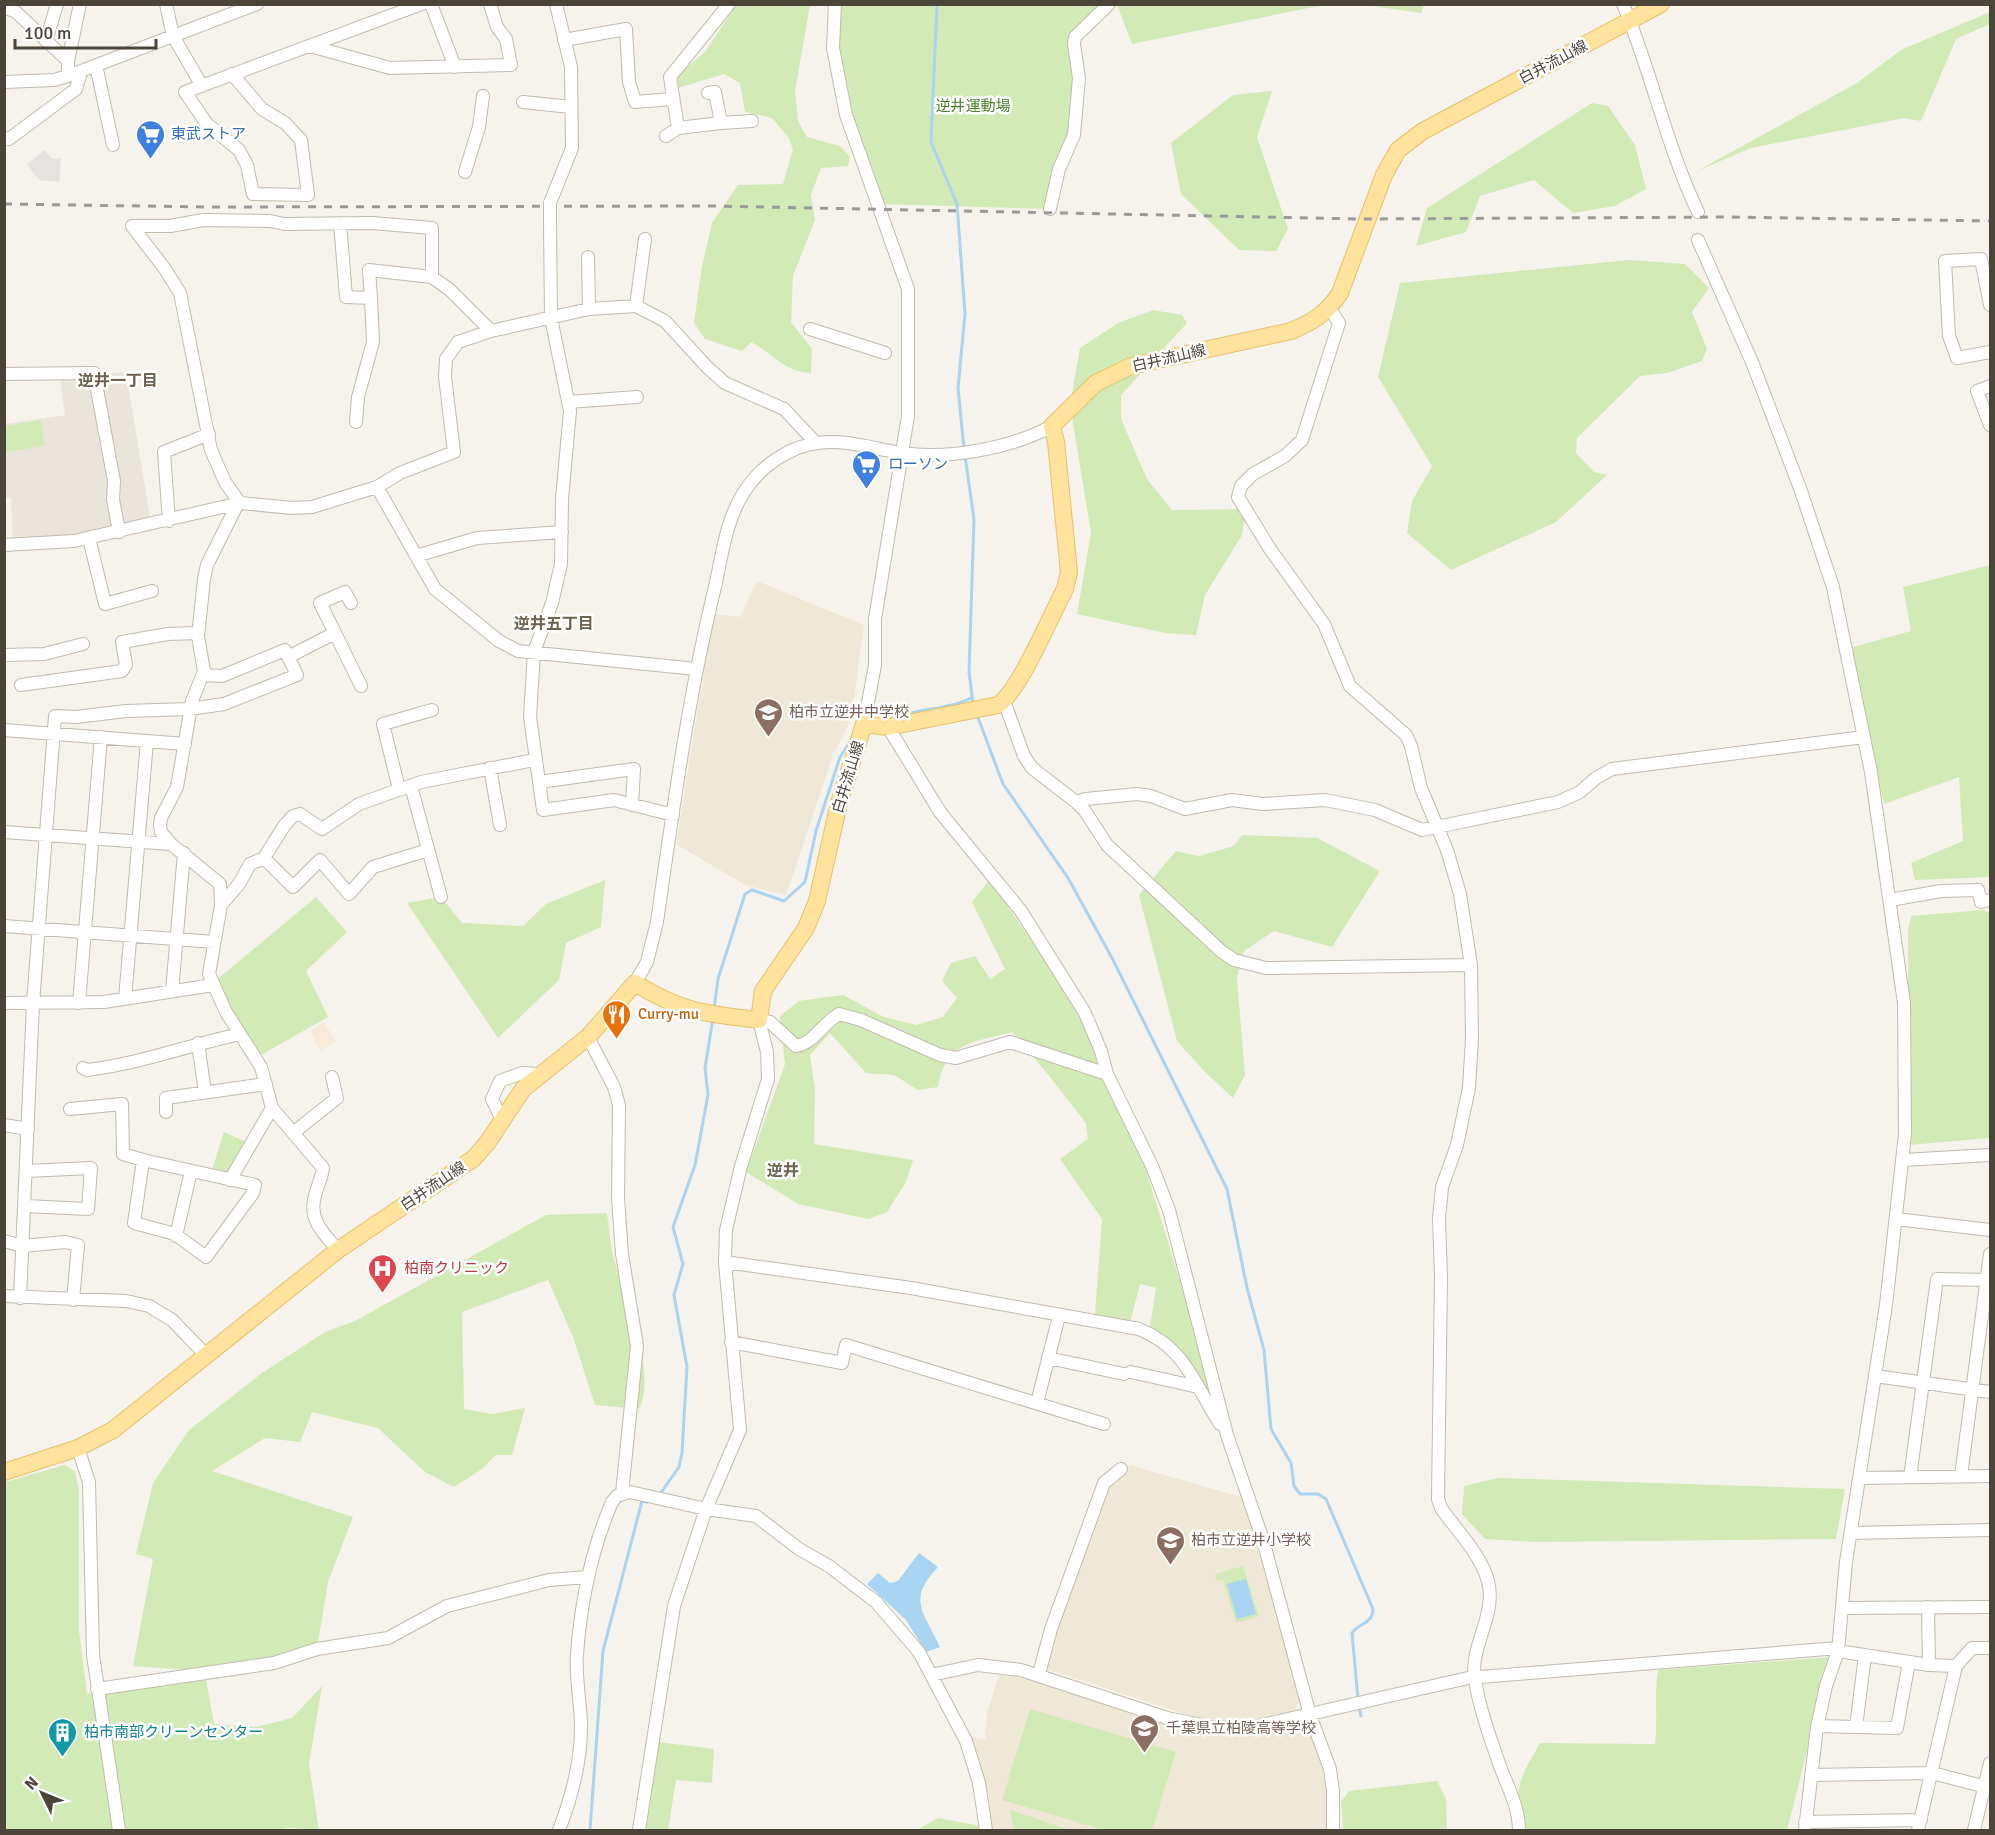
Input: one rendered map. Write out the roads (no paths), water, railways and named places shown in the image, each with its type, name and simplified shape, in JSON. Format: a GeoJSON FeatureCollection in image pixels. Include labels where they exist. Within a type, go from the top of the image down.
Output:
{"type":"FeatureCollection","features":[{"type":"Feature","properties":{"kind":"main road","name":"白井流山線"},"geometry":{"type":"LineString","coordinates":[[1052,426],[1096,383],[1114,372],[1131,366],[1291,331],[1312,322],[1330,309],[1340,293],[1382,181],[1398,150],[1423,131],[1661,4]]}},
{"type":"Feature","properties":{"kind":"main road"},"geometry":{"type":"LineString","coordinates":[[1004,701],[1065,589],[1069,572],[1056,442],[1052,426]]}},
{"type":"Feature","properties":{"kind":"main road","name":"白井流山線"},"geometry":{"type":"LineString","coordinates":[[759,1020],[763,991],[806,928],[817,901],[839,804],[864,724],[888,727],[998,705],[1004,701]]}},
{"type":"Feature","properties":{"kind":"main road","name":"白井流山線"},"geometry":{"type":"LineString","coordinates":[[4,1472],[78,1449],[130,1418],[205,1354],[338,1250],[461,1169],[488,1142],[514,1099],[538,1074],[588,1037],[635,983]]}},
{"type":"Feature","properties":{"kind":"main road"},"geometry":{"type":"LineString","coordinates":[[635,983],[665,1002],[685,1009],[759,1020]]}},
{"type":"Feature","properties":{"kind":"street"},"geometry":{"type":"LineString","coordinates":[[46,41],[57,4]]}},
{"type":"Feature","properties":{"kind":"street"},"geometry":{"type":"LineString","coordinates":[[68,76],[68,61],[80,4]]}},
{"type":"Feature","properties":{"kind":"street"},"geometry":{"type":"LineString","coordinates":[[166,4],[173,36],[202,86]]}},
{"type":"Feature","properties":{"kind":"street"},"geometry":{"type":"LineString","coordinates":[[4,82],[54,80],[81,72],[256,4]]}},
{"type":"Feature","properties":{"kind":"street"},"geometry":{"type":"LineString","coordinates":[[232,74],[262,110],[285,123],[301,140],[309,195],[253,194],[247,165],[239,150],[207,124],[184,92],[202,86],[232,74],[422,4]]}},
{"type":"Feature","properties":{"kind":"street"},"geometry":{"type":"LineString","coordinates":[[431,4],[455,67]]}},
{"type":"Feature","properties":{"kind":"street"},"geometry":{"type":"LineString","coordinates":[[310,46],[390,68],[511,65],[506,39],[497,27],[490,4]]}},
{"type":"Feature","properties":{"kind":"street"},"geometry":{"type":"LineString","coordinates":[[556,4],[571,67],[572,148],[550,203],[551,318],[568,402],[561,564],[552,603],[534,652],[531,717],[534,733],[534,760],[543,810],[614,800],[673,815]]}},
{"type":"Feature","properties":{"kind":"street"},"geometry":{"type":"LineString","coordinates":[[678,128],[670,77],[729,4]]}},
{"type":"Feature","properties":{"kind":"street"},"geometry":{"type":"LineString","coordinates":[[836,4],[833,48],[846,115],[908,289],[908,416],[875,618],[875,665],[864,724]]}},
{"type":"Feature","properties":{"kind":"street"},"geometry":{"type":"LineString","coordinates":[[1050,209],[1059,170],[1074,135],[1079,78],[1075,37],[1110,4]]}},
{"type":"Feature","properties":{"kind":"street"},"geometry":{"type":"LineString","coordinates":[[1623,4],[1675,161],[1698,212]]}},
{"type":"Feature","properties":{"kind":"street"},"geometry":{"type":"LineString","coordinates":[[4,7],[16,12],[68,61]]}},
{"type":"Feature","properties":{"kind":"street"},"geometry":{"type":"LineString","coordinates":[[564,40],[626,29],[629,82],[635,102],[672,99]]}},
{"type":"Feature","properties":{"kind":"street"},"geometry":{"type":"LineString","coordinates":[[96,65],[113,145]]}},
{"type":"Feature","properties":{"kind":"street"},"geometry":{"type":"LineString","coordinates":[[4,138],[9,139],[76,88],[81,72]]}},
{"type":"Feature","properties":{"kind":"street"},"geometry":{"type":"LineString","coordinates":[[708,93],[715,92],[721,123]]}},
{"type":"Feature","properties":{"kind":"street"},"geometry":{"type":"LineString","coordinates":[[465,172],[479,127],[483,96]]}},
{"type":"Feature","properties":{"kind":"street"},"geometry":{"type":"LineString","coordinates":[[523,102],[571,107]]}},
{"type":"Feature","properties":{"kind":"street"},"geometry":{"type":"LineString","coordinates":[[666,136],[678,128],[752,121]]}},
{"type":"Feature","properties":{"kind":"street"},"geometry":{"type":"LineString","coordinates":[[239,504],[225,482],[211,450],[180,293],[132,226],[170,226],[203,220],[432,228],[432,277]]}},
{"type":"Feature","properties":{"kind":"street"},"geometry":{"type":"LineString","coordinates":[[340,223],[346,297],[371,298]]}},
{"type":"Feature","properties":{"kind":"street"},"geometry":{"type":"LineString","coordinates":[[636,306],[645,239]]}},
{"type":"Feature","properties":{"kind":"street"},"geometry":{"type":"LineString","coordinates":[[1698,240],[1752,362],[1820,544],[1844,636],[1864,737],[1904,1004],[1906,1055],[1903,1160],[1896,1219],[1875,1376],[1846,1562],[1838,1650],[1817,1726],[1805,1826],[1919,1825],[1956,1666],[1972,1648],[1990,1648]]}},
{"type":"Feature","properties":{"kind":"street"},"geometry":{"type":"LineString","coordinates":[[588,256],[589,309]]}},
{"type":"Feature","properties":{"kind":"street"},"geometry":{"type":"LineString","coordinates":[[1990,305],[1981,259],[1945,261],[1949,336],[1957,358],[1990,352]]}},
{"type":"Feature","properties":{"kind":"street"},"geometry":{"type":"LineString","coordinates":[[356,422],[358,397],[373,342],[369,270],[432,277],[450,290],[491,331]]}},
{"type":"Feature","properties":{"kind":"street"},"geometry":{"type":"LineString","coordinates":[[4,545],[89,538],[239,504],[292,508],[312,507],[377,487],[400,473],[454,452],[445,376],[446,359],[458,342],[491,331],[589,309],[636,306],[665,321],[707,367],[725,383],[784,409],[816,443]]}},
{"type":"Feature","properties":{"kind":"street"},"geometry":{"type":"LineString","coordinates":[[1330,309],[1339,323],[1302,440],[1285,456],[1253,474],[1241,486],[1238,496],[1270,549],[1324,624],[1350,686],[1406,735],[1421,788],[1447,849],[1460,894],[1471,965],[1472,1038],[1469,1088],[1457,1145],[1442,1187],[1439,1218],[1441,1276],[1438,1486],[1441,1508],[1479,1561],[1490,1593],[1489,1616],[1476,1655],[1474,1678],[1487,1727],[1517,1811],[1519,1830]]}},
{"type":"Feature","properties":{"kind":"street"},"geometry":{"type":"LineString","coordinates":[[810,329],[885,353]]}},
{"type":"Feature","properties":{"kind":"street"},"geometry":{"type":"LineString","coordinates":[[4,374],[94,373],[114,481],[113,499],[119,532]]}},
{"type":"Feature","properties":{"kind":"street"},"geometry":{"type":"LineString","coordinates":[[1989,419],[1977,391],[1990,386]]}},
{"type":"Feature","properties":{"kind":"street"},"geometry":{"type":"LineString","coordinates":[[568,402],[638,397]]}},
{"type":"Feature","properties":{"kind":"street"},"geometry":{"type":"LineString","coordinates":[[635,983],[652,944],[696,669],[731,520],[738,504],[764,468],[797,449],[816,443],[850,441],[903,454],[945,453],[1003,446],[1028,439],[1052,426]]}},
{"type":"Feature","properties":{"kind":"street"},"geometry":{"type":"LineString","coordinates":[[170,521],[164,452],[209,434]]}},
{"type":"Feature","properties":{"kind":"street"},"geometry":{"type":"LineString","coordinates":[[377,487],[435,589],[445,600],[499,641],[518,651],[696,669]]}},
{"type":"Feature","properties":{"kind":"street"},"geometry":{"type":"LineString","coordinates":[[239,504],[207,565],[198,633],[203,675],[190,710],[174,794],[161,818],[161,832],[171,844],[220,884],[221,905],[208,965],[213,985],[261,1067],[272,1108],[323,1168],[313,1205],[313,1215],[316,1223],[338,1250]]}},
{"type":"Feature","properties":{"kind":"street"},"geometry":{"type":"LineString","coordinates":[[416,556],[477,538],[562,532]]}},
{"type":"Feature","properties":{"kind":"street"},"geometry":{"type":"LineString","coordinates":[[89,538],[105,604],[152,591]]}},
{"type":"Feature","properties":{"kind":"street"},"geometry":{"type":"LineString","coordinates":[[351,603],[345,592],[320,603],[361,686]]}},
{"type":"Feature","properties":{"kind":"street"},"geometry":{"type":"LineString","coordinates":[[21,685],[122,672],[126,665],[122,642],[168,634],[198,633]]}},
{"type":"Feature","properties":{"kind":"street"},"geometry":{"type":"LineString","coordinates":[[288,657],[335,633]]}},
{"type":"Feature","properties":{"kind":"street"},"geometry":{"type":"LineString","coordinates":[[4,656],[44,654],[83,644]]}},
{"type":"Feature","properties":{"kind":"street"},"geometry":{"type":"LineString","coordinates":[[20,1298],[33,1003],[55,716],[76,717],[126,711],[190,710],[224,704],[297,675],[285,650],[222,676],[203,675]]}},
{"type":"Feature","properties":{"kind":"street"},"geometry":{"type":"LineString","coordinates":[[1004,701],[1024,756],[1032,768],[1076,802],[1085,811],[1107,845],[1234,960],[1266,968],[1471,965]]}},
{"type":"Feature","properties":{"kind":"street"},"geometry":{"type":"LineString","coordinates":[[432,710],[383,724],[428,850],[441,897]]}},
{"type":"Feature","properties":{"kind":"street"},"geometry":{"type":"LineString","coordinates":[[888,727],[940,812],[1027,921],[1085,1013],[1101,1051],[1107,1074],[1152,1166],[1168,1210],[1227,1435],[1263,1540],[1310,1716],[1330,1769],[1333,1791],[1333,1830]]}},
{"type":"Feature","properties":{"kind":"street"},"geometry":{"type":"LineString","coordinates":[[4,739],[5,730],[184,744]]}},
{"type":"Feature","properties":{"kind":"street"},"geometry":{"type":"LineString","coordinates":[[79,1003],[101,737]]}},
{"type":"Feature","properties":{"kind":"street"},"geometry":{"type":"LineString","coordinates":[[1076,802],[1137,794],[1151,796],[1185,809],[1232,800],[1263,804],[1325,800],[1385,813],[1422,830],[1558,802],[1580,792],[1596,778],[1612,769],[1864,737]]}},
{"type":"Feature","properties":{"kind":"street"},"geometry":{"type":"LineString","coordinates":[[125,999],[147,741]]}},
{"type":"Feature","properties":{"kind":"street"},"geometry":{"type":"LineString","coordinates":[[221,905],[239,884],[250,864],[264,858],[293,816],[300,814],[322,829],[359,804],[405,788],[534,760]]}},
{"type":"Feature","properties":{"kind":"street"},"geometry":{"type":"LineString","coordinates":[[490,768],[500,825]]}},
{"type":"Feature","properties":{"kind":"street"},"geometry":{"type":"LineString","coordinates":[[539,782],[634,769],[632,805]]}},
{"type":"Feature","properties":{"kind":"street"},"geometry":{"type":"LineString","coordinates":[[4,832],[171,844]]}},
{"type":"Feature","properties":{"kind":"street"},"geometry":{"type":"LineString","coordinates":[[264,858],[293,887],[320,860],[349,894],[373,867],[428,850]]}},
{"type":"Feature","properties":{"kind":"street"},"geometry":{"type":"LineString","coordinates":[[172,991],[184,853]]}},
{"type":"Feature","properties":{"kind":"street"},"geometry":{"type":"LineString","coordinates":[[1890,900],[1941,891],[1978,890],[1981,902],[1990,900]]}},
{"type":"Feature","properties":{"kind":"street"},"geometry":{"type":"LineString","coordinates":[[4,926],[214,942]]}},
{"type":"Feature","properties":{"kind":"street"},"geometry":{"type":"LineString","coordinates":[[4,1003],[79,1003],[125,999],[213,985]]}},
{"type":"Feature","properties":{"kind":"street"},"geometry":{"type":"LineString","coordinates":[[639,1830],[672,1616],[706,1509],[740,1431],[725,1262],[726,1230],[731,1204],[768,1079],[766,1052],[759,1020],[770,1022],[796,1046],[805,1045],[827,1020],[839,1014],[861,1020],[940,1054],[956,1058],[1010,1042],[1107,1074]]}},
{"type":"Feature","properties":{"kind":"street"},"geometry":{"type":"LineString","coordinates":[[83,1068],[87,1070],[123,1066],[198,1043],[240,1034]]}},
{"type":"Feature","properties":{"kind":"street"},"geometry":{"type":"LineString","coordinates":[[588,1037],[615,1087],[619,1105],[618,1198],[622,1254],[637,1346],[622,1493]]}},
{"type":"Feature","properties":{"kind":"street"},"geometry":{"type":"LineString","coordinates":[[198,1043],[205,1092]]}},
{"type":"Feature","properties":{"kind":"street"},"geometry":{"type":"LineString","coordinates":[[293,1132],[337,1098],[332,1077]]}},
{"type":"Feature","properties":{"kind":"street"},"geometry":{"type":"LineString","coordinates":[[166,1112],[166,1098],[266,1084]]}},
{"type":"Feature","properties":{"kind":"street"},"geometry":{"type":"LineString","coordinates":[[70,1108],[122,1104],[123,1154],[255,1185],[253,1192],[206,1257],[176,1236],[134,1223],[142,1160]]}},
{"type":"Feature","properties":{"kind":"street"},"geometry":{"type":"LineString","coordinates":[[230,1180],[272,1108]]}},
{"type":"Feature","properties":{"kind":"street"},"geometry":{"type":"LineString","coordinates":[[4,1125],[28,1129]]}},
{"type":"Feature","properties":{"kind":"street"},"geometry":{"type":"LineString","coordinates":[[1903,1160],[1990,1155]]}},
{"type":"Feature","properties":{"kind":"street"},"geometry":{"type":"LineString","coordinates":[[25,1206],[88,1209],[91,1168],[26,1171]]}},
{"type":"Feature","properties":{"kind":"street"},"geometry":{"type":"LineString","coordinates":[[176,1236],[191,1171]]}},
{"type":"Feature","properties":{"kind":"street"},"geometry":{"type":"LineString","coordinates":[[1896,1219],[1990,1230]]}},
{"type":"Feature","properties":{"kind":"street"},"geometry":{"type":"LineString","coordinates":[[4,1241],[23,1246],[65,1242],[78,1245],[73,1300]]}},
{"type":"Feature","properties":{"kind":"street"},"geometry":{"type":"LineString","coordinates":[[1960,1476],[1987,1317],[1990,1254]]}},
{"type":"Feature","properties":{"kind":"street"},"geometry":{"type":"LineString","coordinates":[[725,1262],[912,1288],[1139,1329],[1160,1337],[1174,1349],[1227,1435]]}},
{"type":"Feature","properties":{"kind":"street"},"geometry":{"type":"LineString","coordinates":[[1910,1477],[1937,1279],[1988,1280]]}},
{"type":"Feature","properties":{"kind":"street"},"geometry":{"type":"LineString","coordinates":[[4,1296],[126,1301],[149,1306],[172,1320],[205,1354]]}},
{"type":"Feature","properties":{"kind":"street"},"geometry":{"type":"LineString","coordinates":[[1037,1403],[1059,1316]]}},
{"type":"Feature","properties":{"kind":"street"},"geometry":{"type":"LineString","coordinates":[[731,1342],[842,1363],[846,1345],[1104,1424]]}},
{"type":"Feature","properties":{"kind":"street"},"geometry":{"type":"LineString","coordinates":[[1048,1358],[1198,1387]]}},
{"type":"Feature","properties":{"kind":"street"},"geometry":{"type":"LineString","coordinates":[[1875,1376],[1990,1392]]}},
{"type":"Feature","properties":{"kind":"street"},"geometry":{"type":"LineString","coordinates":[[78,1449],[87,1469],[91,1493],[91,1623],[97,1689],[119,1830]]}},
{"type":"Feature","properties":{"kind":"street"},"geometry":{"type":"LineString","coordinates":[[1039,1674],[1051,1629],[1104,1483],[1121,1469]]}},
{"type":"Feature","properties":{"kind":"street"},"geometry":{"type":"LineString","coordinates":[[1860,1478],[1990,1476]]}},
{"type":"Feature","properties":{"kind":"street"},"geometry":{"type":"LineString","coordinates":[[559,1830],[574,1784],[581,1729],[577,1656],[587,1577],[602,1525],[612,1502],[622,1493],[630,1492],[706,1509],[756,1516],[799,1549],[829,1566],[876,1602],[919,1652],[966,1741],[979,1783],[986,1830]]}},
{"type":"Feature","properties":{"kind":"street"},"geometry":{"type":"LineString","coordinates":[[1852,1533],[1990,1530]]}},
{"type":"Feature","properties":{"kind":"street"},"geometry":{"type":"LineString","coordinates":[[97,1689],[274,1663],[317,1649],[388,1638],[447,1606],[549,1580],[587,1577]]}},
{"type":"Feature","properties":{"kind":"street"},"geometry":{"type":"LineString","coordinates":[[1928,1607],[1929,1665]]}},
{"type":"Feature","properties":{"kind":"street"},"geometry":{"type":"LineString","coordinates":[[1843,1608],[1990,1607]]}},
{"type":"Feature","properties":{"kind":"street"},"geometry":{"type":"LineString","coordinates":[[931,1675],[978,1665],[1039,1674],[1167,1718],[1210,1727],[1253,1727],[1474,1678],[1838,1650],[1929,1665],[1956,1666]]}},
{"type":"Feature","properties":{"kind":"street"},"geometry":{"type":"LineString","coordinates":[[1856,1727],[1865,1655]]}},
{"type":"Feature","properties":{"kind":"street"},"geometry":{"type":"LineString","coordinates":[[1817,1726],[1897,1728],[1909,1662]]}},
{"type":"Feature","properties":{"kind":"street"},"geometry":{"type":"LineString","coordinates":[[1974,1830],[1987,1787],[1990,1763]]}},
{"type":"Feature","properties":{"kind":"street"},"geometry":{"type":"LineString","coordinates":[[1811,1775],[1932,1773],[1987,1787]]}},
{"type":"Feature","properties":{"kind":"water"},"geometry":{"type":"Polygon","coordinates":[[[919,1553],[938,1567],[923,1588],[921,1606],[940,1647],[926,1652],[906,1620],[867,1584],[878,1573],[890,1583],[898,1581],[919,1553]]]}},
{"type":"Feature","properties":{"kind":"water"},"geometry":{"type":"Polygon","coordinates":[[[1246,1579],[1256,1614],[1237,1619],[1227,1584],[1246,1579]]]}},
{"type":"Feature","properties":{"kind":"waterway"},"geometry":{"type":"LineString","coordinates":[[937,4],[931,142],[957,204],[965,314],[958,388],[964,449]]}},
{"type":"Feature","properties":{"kind":"waterway"},"geometry":{"type":"LineString","coordinates":[[965,456],[974,519],[969,672],[973,703]]}},
{"type":"Feature","properties":{"kind":"waterway"},"geometry":{"type":"LineString","coordinates":[[898,717],[953,705],[971,698]]}},
{"type":"Feature","properties":{"kind":"waterway"},"geometry":{"type":"LineString","coordinates":[[977,715],[1003,784],[1068,878],[1112,958],[1227,1189],[1247,1288],[1264,1350],[1271,1429],[1291,1463],[1294,1486],[1300,1494],[1318,1494],[1326,1499],[1373,1609],[1371,1618],[1352,1633],[1358,1699]]}},
{"type":"Feature","properties":{"kind":"waterway"},"geometry":{"type":"LineString","coordinates":[[714,1009],[718,979],[745,894],[752,890],[784,901],[805,882],[816,831],[840,757],[850,742]]}},
{"type":"Feature","properties":{"kind":"waterway"},"geometry":{"type":"LineString","coordinates":[[660,1494],[679,1467],[682,1453],[687,1367],[674,1295],[683,1264],[673,1227],[695,1165],[708,1095],[705,1068],[713,1018]]}},
{"type":"Feature","properties":{"kind":"waterway"},"geometry":{"type":"LineString","coordinates":[[590,1830],[603,1651],[642,1501],[647,1502]]}},
{"type":"Feature","properties":{"kind":"waterway"},"geometry":{"type":"LineString","coordinates":[[1359,1705],[1361,1716]]}},
{"type":"Feature","properties":{"kind":"railway"},"geometry":{"type":"LineString","coordinates":[[4,204],[209,207],[713,206],[1362,219],[1729,217],[1990,221]]}},
{"type":"Feature","properties":{"kind":"place","name":"東武ストア"},"geometry":{"type":"Point","coordinates":[150,160]}},
{"type":"Feature","properties":{"kind":"place","name":"ローソン"},"geometry":{"type":"Point","coordinates":[867,490]}},
{"type":"Feature","properties":{"kind":"place","name":"柏市立逆井中学校"},"geometry":{"type":"Point","coordinates":[768,738]}},
{"type":"Feature","properties":{"kind":"place","name":"Curry-mu"},"geometry":{"type":"Point","coordinates":[617,1040]}},
{"type":"Feature","properties":{"kind":"place","name":"柏南クリニック"},"geometry":{"type":"Point","coordinates":[383,1294]}},
{"type":"Feature","properties":{"kind":"place","name":"柏市立逆井小学校"},"geometry":{"type":"Point","coordinates":[1170,1566]}},
{"type":"Feature","properties":{"kind":"place","name":"千葉県立柏陵高等学校"},"geometry":{"type":"Point","coordinates":[1145,1754]}},
{"type":"Feature","properties":{"kind":"place","name":"柏市南部クリーンセンター"},"geometry":{"type":"Point","coordinates":[63,1758]}},
{"type":"Feature","properties":{"kind":"district","name":"逆井一丁目"},"geometry":{"type":"Point","coordinates":[118,380]}},
{"type":"Feature","properties":{"kind":"district","name":"逆井五丁目"},"geometry":{"type":"Point","coordinates":[554,623]}},
{"type":"Feature","properties":{"kind":"district","name":"逆井"},"geometry":{"type":"Point","coordinates":[783,1170]}},
{"type":"Feature","properties":{"kind":"park label","name":"逆井運動場"},"geometry":{"type":"Point","coordinates":[973,106]}}]}
